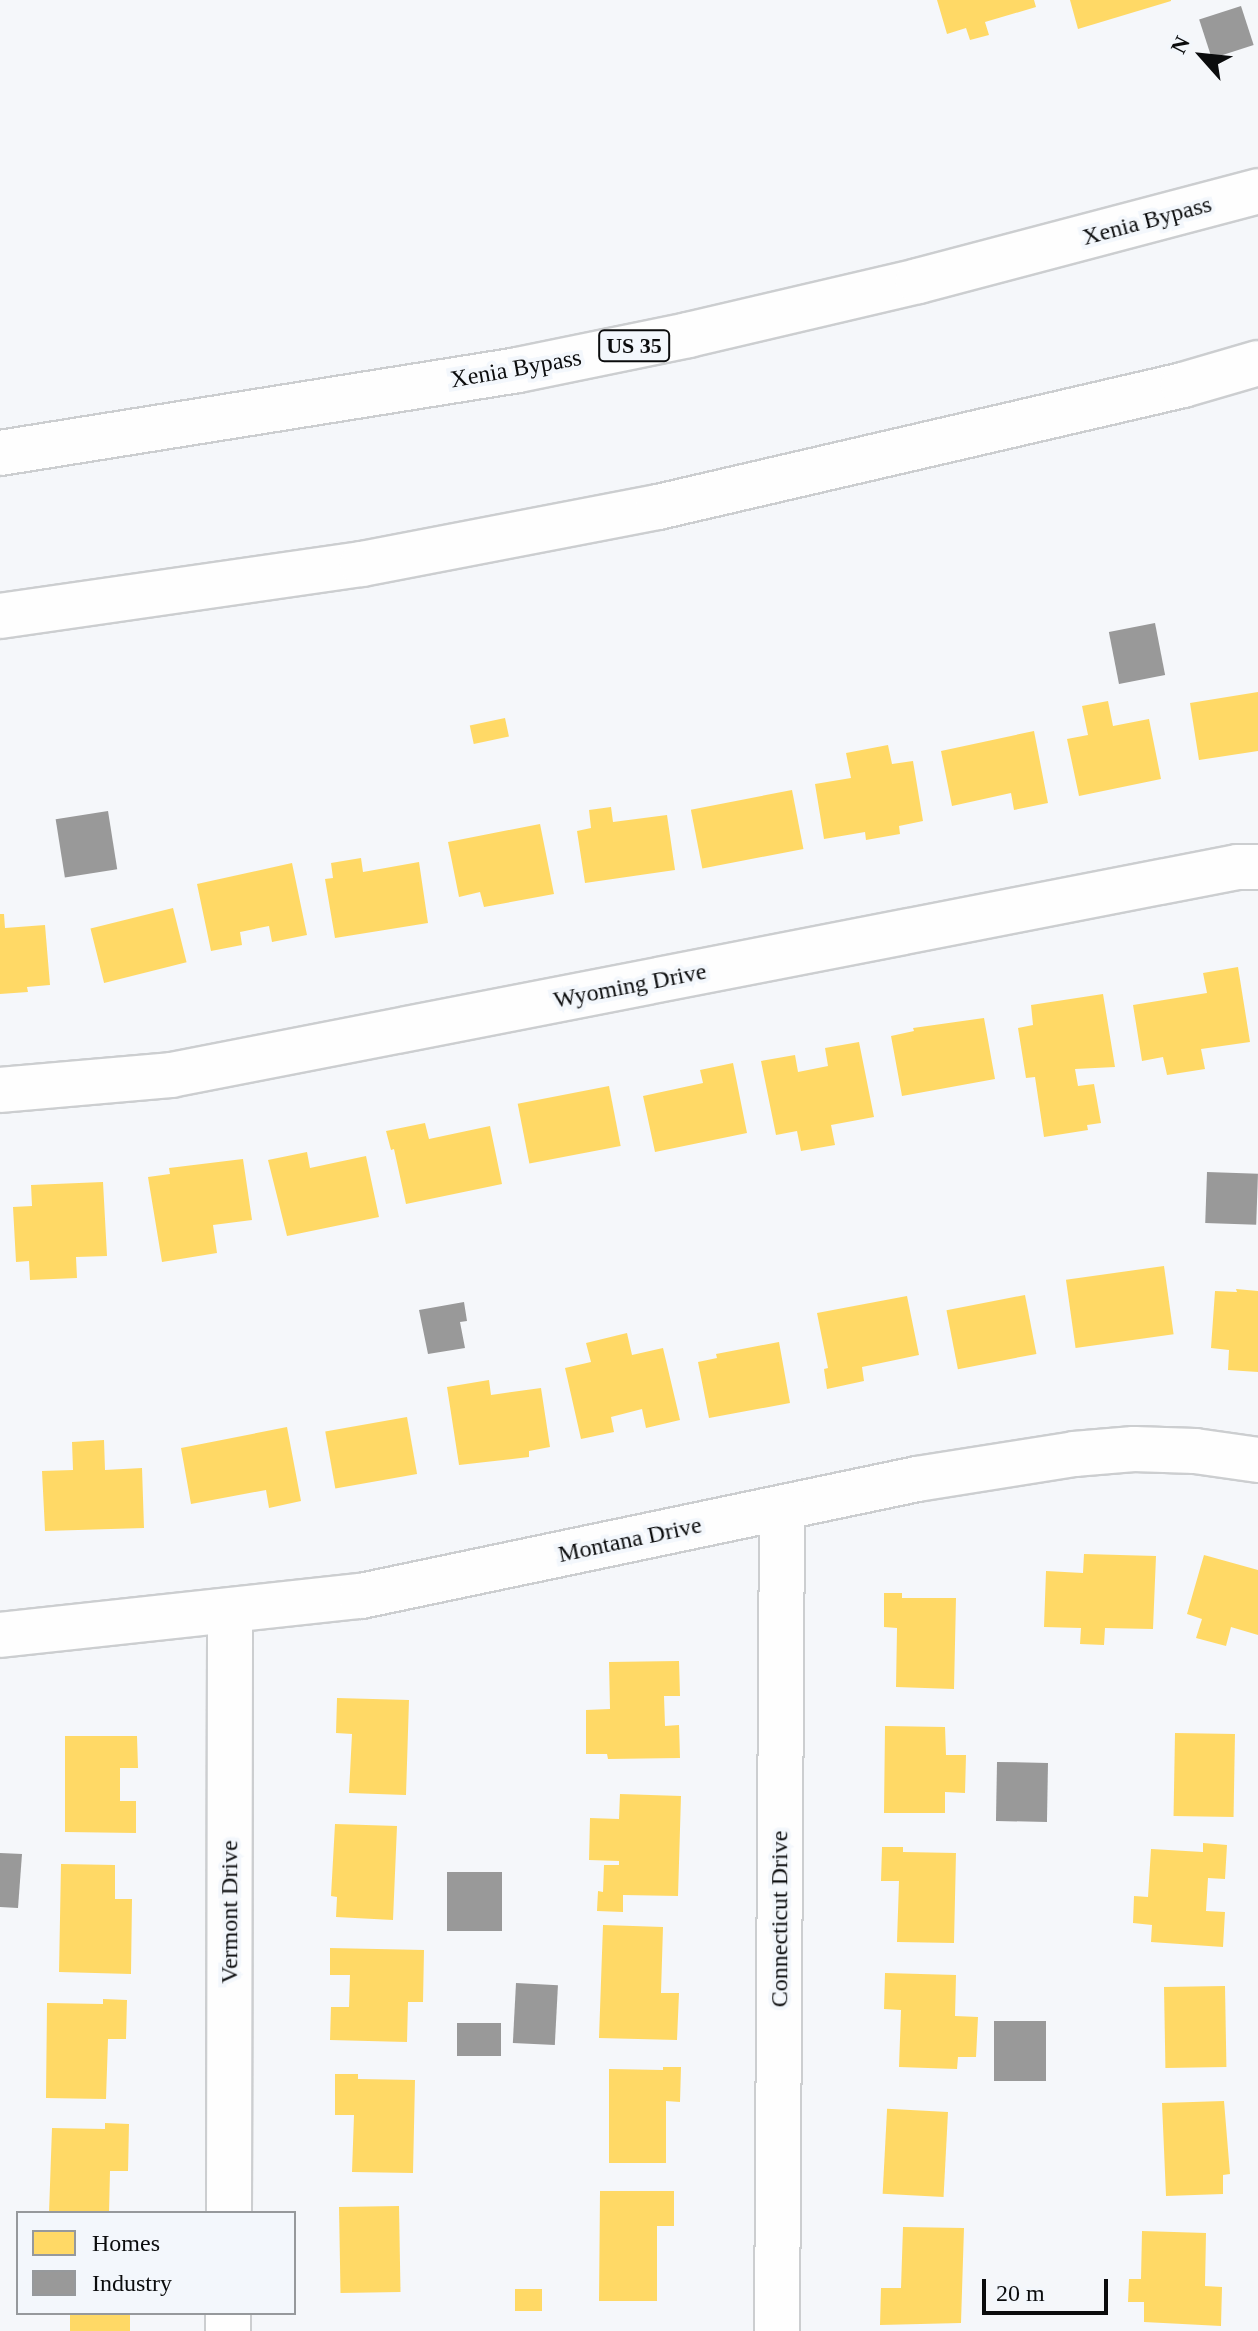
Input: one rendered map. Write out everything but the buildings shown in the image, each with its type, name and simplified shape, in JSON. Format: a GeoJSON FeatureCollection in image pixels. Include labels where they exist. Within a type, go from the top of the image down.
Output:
{"type":"FeatureCollection","features":[{"type":"Feature","properties":{"kind":"main road","name":"Xenia Bypass"},"geometry":{"type":"LineString","coordinates":[[0,453],[518,370],[642,345],[918,281],[1258,191]]}},
{"type":"Feature","properties":{"kind":"main road"},"geometry":{"type":"LineString","coordinates":[[0,616],[362,564],[642,510],[1138,395],[1258,363]]}},
{"type":"Feature","properties":{"kind":"main road","name":"Wyoming Drive"},"geometry":{"type":"LineString","coordinates":[[0,1090],[171,1075],[1237,867],[1258,867]]}},
{"type":"Feature","properties":{"kind":"main road","name":"Montana Drive"},"geometry":{"type":"LineString","coordinates":[[0,1635],[361,1596],[917,1479],[1074,1454],[1134,1449],[1195,1451],[1258,1460]]}},
{"type":"Feature","properties":{"kind":"main road","name":"Connecticut Drive"},"geometry":{"type":"LineString","coordinates":[[777,2331],[782,1508]]}},
{"type":"Feature","properties":{"kind":"main road","name":"Vermont Drive"},"geometry":{"type":"LineString","coordinates":[[229,2211],[230,1611]]}}]}
